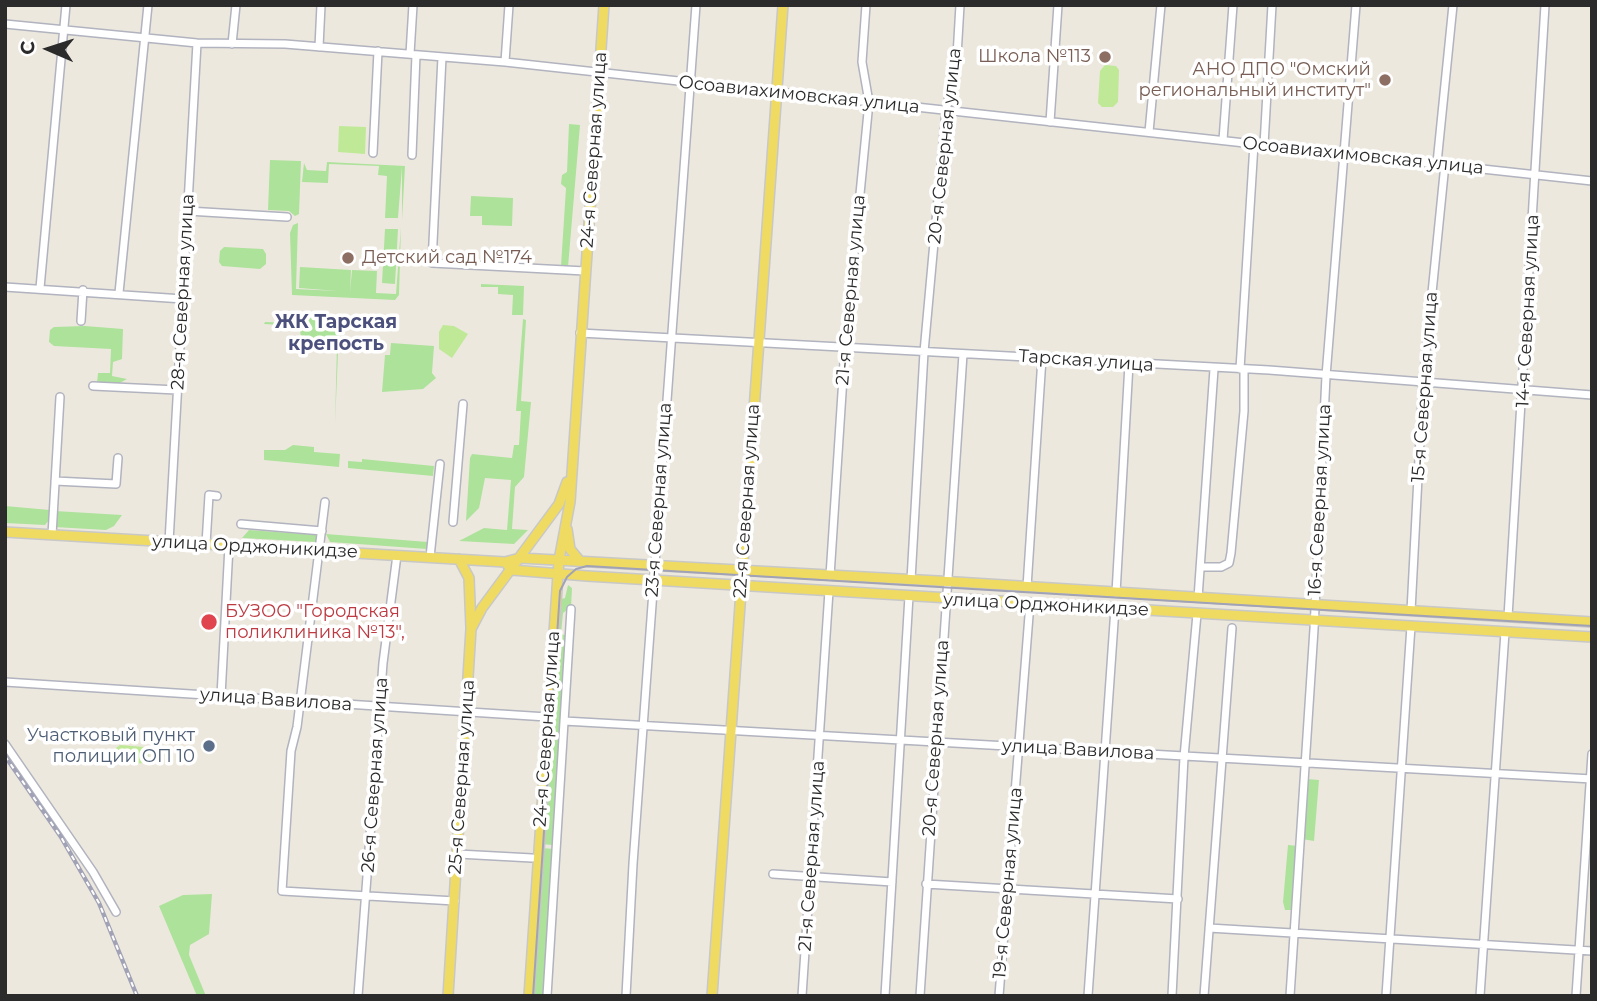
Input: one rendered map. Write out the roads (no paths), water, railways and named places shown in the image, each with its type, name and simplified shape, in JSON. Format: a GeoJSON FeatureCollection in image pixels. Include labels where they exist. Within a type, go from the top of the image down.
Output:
{"type":"FeatureCollection","features":[{"type":"Feature","properties":{"kind":"main road","name":"24-я Северная улица"},"geometry":{"type":"LineString","coordinates":[[529,996],[558,573],[566,524],[571,463],[604,5]]}},
{"type":"Feature","properties":{"kind":"main road","name":"22-я Северная улица"},"geometry":{"type":"LineString","coordinates":[[712,996],[783,5]]}},
{"type":"Feature","properties":{"kind":"main road","name":"24-я Северная улица"},"geometry":{"type":"LineString","coordinates":[[512,570],[562,498],[571,463]]}},
{"type":"Feature","properties":{"kind":"main road"},"geometry":{"type":"LineString","coordinates":[[566,524],[570,549],[580,561]]}},
{"type":"Feature","properties":{"kind":"main road","name":"улица Орджоникидзе"},"geometry":{"type":"LineString","coordinates":[[5,532],[505,562],[520,558],[654,565],[1592,622]]}},
{"type":"Feature","properties":{"kind":"main road"},"geometry":{"type":"LineString","coordinates":[[459,559],[469,578],[471,629]]}},
{"type":"Feature","properties":{"kind":"main road"},"geometry":{"type":"LineString","coordinates":[[505,562],[512,570]]}},
{"type":"Feature","properties":{"kind":"main road","name":"улица Орджоникидзе"},"geometry":{"type":"LineString","coordinates":[[512,570],[909,597],[1592,637]]}},
{"type":"Feature","properties":{"kind":"main road","name":"25-я Северная улица"},"geometry":{"type":"LineString","coordinates":[[448,996],[471,629],[482,608],[512,570]]}},
{"type":"Feature","properties":{"kind":"street"},"geometry":{"type":"LineString","coordinates":[[40,288],[66,5]]}},
{"type":"Feature","properties":{"kind":"street"},"geometry":{"type":"LineString","coordinates":[[119,293],[148,5]]}},
{"type":"Feature","properties":{"kind":"street"},"geometry":{"type":"LineString","coordinates":[[232,44],[236,5]]}},
{"type":"Feature","properties":{"kind":"street"},"geometry":{"type":"LineString","coordinates":[[318,47],[321,5]]}},
{"type":"Feature","properties":{"kind":"street"},"geometry":{"type":"LineString","coordinates":[[412,155],[413,5]]}},
{"type":"Feature","properties":{"kind":"street"},"geometry":{"type":"LineString","coordinates":[[505,62],[509,5]]}},
{"type":"Feature","properties":{"kind":"street","name":"23-я Северная улица"},"geometry":{"type":"LineString","coordinates":[[626,996],[695,5]]}},
{"type":"Feature","properties":{"kind":"street","name":"21-я Северная улица"},"geometry":{"type":"LineString","coordinates":[[830,576],[845,347],[869,102],[862,62],[866,5]]}},
{"type":"Feature","properties":{"kind":"street","name":"20-я Северная улица"},"geometry":{"type":"LineString","coordinates":[[911,580],[924,352],[946,111],[957,56],[960,5]]}},
{"type":"Feature","properties":{"kind":"street"},"geometry":{"type":"LineString","coordinates":[[1050,122],[1058,5]]}},
{"type":"Feature","properties":{"kind":"street"},"geometry":{"type":"LineString","coordinates":[[1149,132],[1161,5]]}},
{"type":"Feature","properties":{"kind":"street"},"geometry":{"type":"LineString","coordinates":[[1223,140],[1233,5]]}},
{"type":"Feature","properties":{"kind":"street"},"geometry":{"type":"LineString","coordinates":[[1264,145],[1272,5]]}},
{"type":"Feature","properties":{"kind":"street","name":"16-я Северная улица"},"geometry":{"type":"LineString","coordinates":[[1290,996],[1315,622],[1326,376],[1356,5]]}},
{"type":"Feature","properties":{"kind":"street","name":"15-я Северная улица"},"geometry":{"type":"LineString","coordinates":[[1411,611],[1423,382],[1453,5]]}},
{"type":"Feature","properties":{"kind":"street","name":"14-я Северная улица"},"geometry":{"type":"LineString","coordinates":[[1508,617],[1545,5]]}},
{"type":"Feature","properties":{"kind":"street","name":"Осоавиахимовская улица"},"geometry":{"type":"LineString","coordinates":[[5,24],[197,43],[318,47],[505,62],[1592,181]]}},
{"type":"Feature","properties":{"kind":"street","name":"28-я Северная улица"},"geometry":{"type":"LineString","coordinates":[[169,542],[197,43]]}},
{"type":"Feature","properties":{"kind":"street"},"geometry":{"type":"LineString","coordinates":[[373,153],[378,51]]}},
{"type":"Feature","properties":{"kind":"street"},"geometry":{"type":"LineString","coordinates":[[442,57],[432,264],[585,271]]}},
{"type":"Feature","properties":{"kind":"street"},"geometry":{"type":"LineString","coordinates":[[1201,567],[1221,568],[1228,563],[1231,553],[1244,411],[1242,370],[1254,144]]}},
{"type":"Feature","properties":{"kind":"street"},"geometry":{"type":"LineString","coordinates":[[187,211],[288,216]]}},
{"type":"Feature","properties":{"kind":"street"},"geometry":{"type":"LineString","coordinates":[[5,286],[183,299]]}},
{"type":"Feature","properties":{"kind":"street"},"geometry":{"type":"LineString","coordinates":[[81,321],[83,290]]}},
{"type":"Feature","properties":{"kind":"street","name":"Тарская улица"},"geometry":{"type":"LineString","coordinates":[[580,333],[759,340],[1592,395]]}},
{"type":"Feature","properties":{"kind":"street","name":"20-я Северная улица"},"geometry":{"type":"LineString","coordinates":[[920,996],[963,354]]}},
{"type":"Feature","properties":{"kind":"street"},"geometry":{"type":"LineString","coordinates":[[1027,587],[1042,358]]}},
{"type":"Feature","properties":{"kind":"street"},"geometry":{"type":"LineString","coordinates":[[1116,593],[1129,364]]}},
{"type":"Feature","properties":{"kind":"street"},"geometry":{"type":"LineString","coordinates":[[1198,598],[1214,369]]}},
{"type":"Feature","properties":{"kind":"street"},"geometry":{"type":"LineString","coordinates":[[93,386],[177,390]]}},
{"type":"Feature","properties":{"kind":"street"},"geometry":{"type":"LineString","coordinates":[[52,535],[60,397]]}},
{"type":"Feature","properties":{"kind":"street"},"geometry":{"type":"LineString","coordinates":[[453,522],[463,404]]}},
{"type":"Feature","properties":{"kind":"street"},"geometry":{"type":"LineString","coordinates":[[55,481],[116,484],[118,458]]}},
{"type":"Feature","properties":{"kind":"street"},"geometry":{"type":"LineString","coordinates":[[430,557],[440,464]]}},
{"type":"Feature","properties":{"kind":"street"},"geometry":{"type":"LineString","coordinates":[[206,544],[209,495],[217,496]]}},
{"type":"Feature","properties":{"kind":"street"},"geometry":{"type":"LineString","coordinates":[[325,502],[291,751],[282,891],[455,901]]}},
{"type":"Feature","properties":{"kind":"street"},"geometry":{"type":"LineString","coordinates":[[241,524],[323,531]]}},
{"type":"Feature","properties":{"kind":"street"},"geometry":{"type":"LineString","coordinates":[[221,696],[229,545]]}},
{"type":"Feature","properties":{"kind":"street","name":"26-я Северная улица"},"geometry":{"type":"LineString","coordinates":[[358,996],[380,706],[397,555]]}},
{"type":"Feature","properties":{"kind":"street","name":"21-я Северная улица"},"geometry":{"type":"LineString","coordinates":[[803,996],[829,591]]}},
{"type":"Feature","properties":{"kind":"street","name":"20-я Северная улица"},"geometry":{"type":"LineString","coordinates":[[885,996],[909,597]]}},
{"type":"Feature","properties":{"kind":"street","name":"19-я Северная улица"},"geometry":{"type":"LineString","coordinates":[[999,996],[1030,603]]}},
{"type":"Feature","properties":{"kind":"street"},"geometry":{"type":"LineString","coordinates":[[1088,996],[1115,608]]}},
{"type":"Feature","properties":{"kind":"street","name":"24-я Северная улица"},"geometry":{"type":"LineString","coordinates":[[547,996],[571,609]]}},
{"type":"Feature","properties":{"kind":"street"},"geometry":{"type":"LineString","coordinates":[[1172,996],[1184,757],[1197,614]]}},
{"type":"Feature","properties":{"kind":"street"},"geometry":{"type":"LineString","coordinates":[[1386,996],[1411,626]]}},
{"type":"Feature","properties":{"kind":"street"},"geometry":{"type":"LineString","coordinates":[[1204,996],[1231,628]]}},
{"type":"Feature","properties":{"kind":"street"},"geometry":{"type":"LineString","coordinates":[[1480,996],[1505,632]]}},
{"type":"Feature","properties":{"kind":"street","name":"улица Вавилова"},"geometry":{"type":"LineString","coordinates":[[5,682],[548,717]]}},
{"type":"Feature","properties":{"kind":"street","name":"улица Вавилова"},"geometry":{"type":"LineString","coordinates":[[564,721],[821,734],[1304,765],[1591,779]]}},
{"type":"Feature","properties":{"kind":"street"},"geometry":{"type":"LineString","coordinates":[[5,744],[93,872],[116,912]]}},
{"type":"Feature","properties":{"kind":"street"},"geometry":{"type":"LineString","coordinates":[[1576,996],[1592,754]]}},
{"type":"Feature","properties":{"kind":"street"},"geometry":{"type":"LineString","coordinates":[[458,854],[531,858]]}},
{"type":"Feature","properties":{"kind":"street"},"geometry":{"type":"LineString","coordinates":[[773,874],[892,882]]}},
{"type":"Feature","properties":{"kind":"street"},"geometry":{"type":"LineString","coordinates":[[926,884],[1178,900]]}},
{"type":"Feature","properties":{"kind":"street"},"geometry":{"type":"LineString","coordinates":[[1209,928],[1592,951]]}},
{"type":"Feature","properties":{"kind":"tram line"},"geometry":{"type":"LineString","coordinates":[[533,996],[560,591],[567,577],[576,569],[587,566],[1592,626]]}},
{"type":"Feature","properties":{"kind":"railway"},"geometry":{"type":"LineString","coordinates":[[5,756],[61,837],[99,903],[137,996]]}},
{"type":"Feature","properties":{"kind":"place","name":"Школа №113"},"geometry":{"type":"Point","coordinates":[1105,57]}},
{"type":"Feature","properties":{"kind":"place","name":"АНО ДПО \"Омский региональный институт\""},"geometry":{"type":"Point","coordinates":[1385,80]}},
{"type":"Feature","properties":{"kind":"place","name":"Детский сад №174"},"geometry":{"type":"Point","coordinates":[348,258]}},
{"type":"Feature","properties":{"kind":"place","name":"БУЗОО \"Городская поликлиника №13\","},"geometry":{"type":"Point","coordinates":[209,622]}},
{"type":"Feature","properties":{"kind":"place","name":"Участковый пункт полиции ОП 10"},"geometry":{"type":"Point","coordinates":[209,746]}},
{"type":"Feature","properties":{"kind":"district","name":"ЖК Тарская крепость"},"geometry":{"type":"Point","coordinates":[336,333]}}]}
